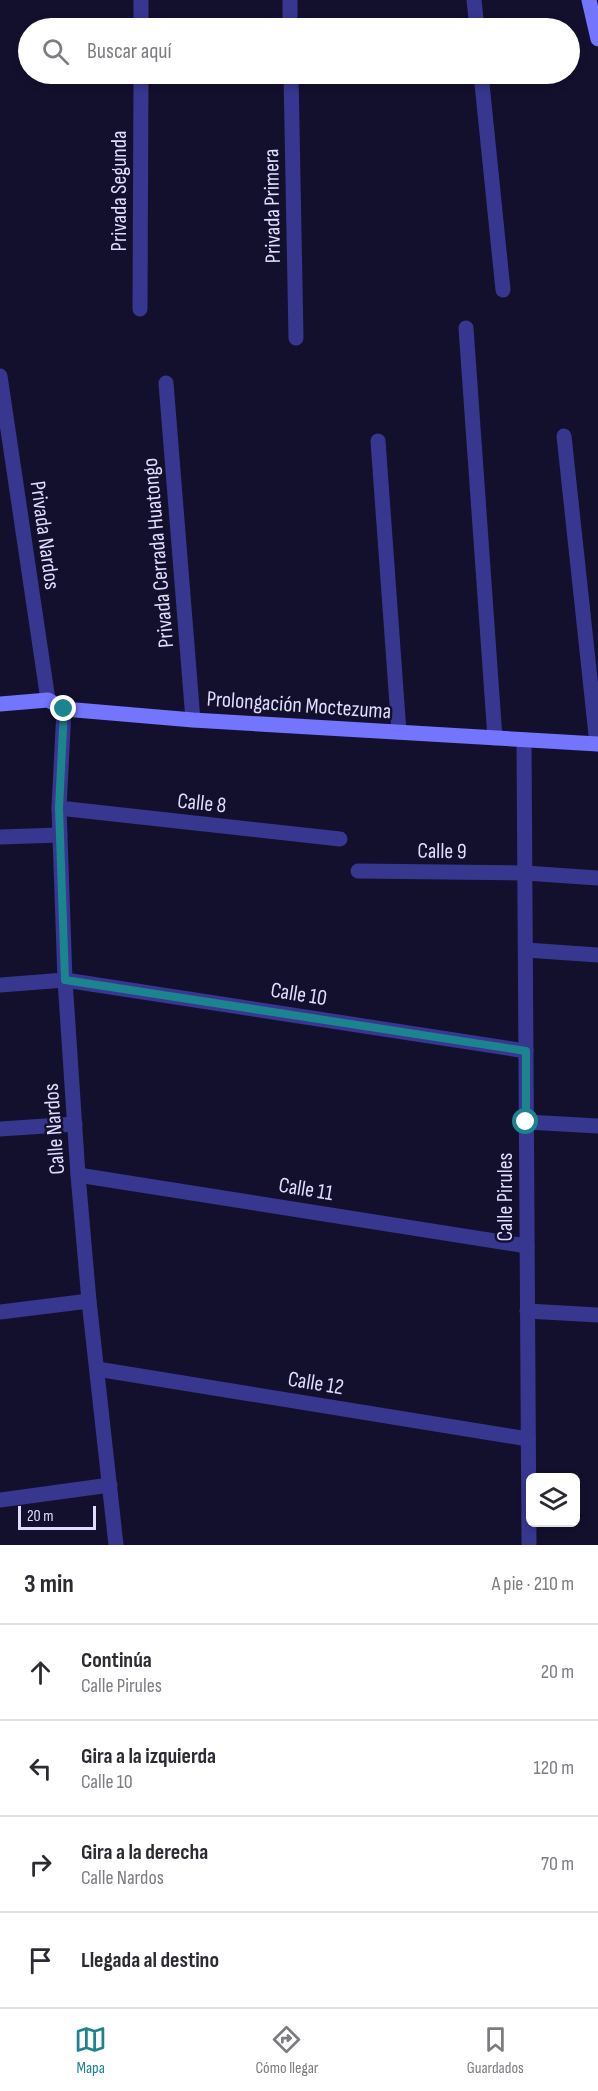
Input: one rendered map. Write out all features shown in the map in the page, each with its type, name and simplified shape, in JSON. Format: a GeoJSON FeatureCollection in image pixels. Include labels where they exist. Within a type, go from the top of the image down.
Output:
{"type":"FeatureCollection","features":[{"type":"Feature","properties":{"kind":"main road"},"geometry":{"type":"LineString","coordinates":[[589,0],[598,39]]}},
{"type":"Feature","properties":{"kind":"main road"},"geometry":{"type":"LineString","coordinates":[[0,704],[48,700]]}},
{"type":"Feature","properties":{"kind":"main road","name":"Prolongación Moctezuma"},"geometry":{"type":"LineString","coordinates":[[48,700],[64,709],[193,720],[597,744]]}},
{"type":"Feature","properties":{"kind":"street"},"geometry":{"type":"LineString","coordinates":[[141,0],[141,18]]}},
{"type":"Feature","properties":{"kind":"street"},"geometry":{"type":"LineString","coordinates":[[290,0],[290,18]]}},
{"type":"Feature","properties":{"kind":"street"},"geometry":{"type":"LineString","coordinates":[[474,0],[476,18]]}},
{"type":"Feature","properties":{"kind":"street","name":"Privada Segunda"},"geometry":{"type":"LineString","coordinates":[[140,309],[141,84]]}},
{"type":"Feature","properties":{"kind":"street","name":"Privada Primera"},"geometry":{"type":"LineString","coordinates":[[291,84],[296,338]]}},
{"type":"Feature","properties":{"kind":"street"},"geometry":{"type":"LineString","coordinates":[[482,84],[502,290]]}},
{"type":"Feature","properties":{"kind":"street"},"geometry":{"type":"LineString","coordinates":[[466,328],[495,738]]}},
{"type":"Feature","properties":{"kind":"street","name":"Privada Nardos"},"geometry":{"type":"LineString","coordinates":[[0,376],[48,700]]}},
{"type":"Feature","properties":{"kind":"street","name":"Privada Cerrada Huatongo"},"geometry":{"type":"LineString","coordinates":[[166,383],[193,720]]}},
{"type":"Feature","properties":{"kind":"street"},"geometry":{"type":"LineString","coordinates":[[564,436],[597,744]]}},
{"type":"Feature","properties":{"kind":"street"},"geometry":{"type":"LineString","coordinates":[[378,441],[399,732]]}},
{"type":"Feature","properties":{"kind":"street","name":"Calle Nardos"},"geometry":{"type":"LineString","coordinates":[[64,709],[59,808],[65,980],[89,1301],[117,1545]]}},
{"type":"Feature","properties":{"kind":"street","name":"Calle Pirules"},"geometry":{"type":"LineString","coordinates":[[524,740],[529,1545]]}},
{"type":"Feature","properties":{"kind":"street","name":"Calle 8"},"geometry":{"type":"LineString","coordinates":[[59,808],[340,839]]}},
{"type":"Feature","properties":{"kind":"street"},"geometry":{"type":"LineString","coordinates":[[0,837],[60,835]]}},
{"type":"Feature","properties":{"kind":"street","name":"Calle 9"},"geometry":{"type":"LineString","coordinates":[[358,871],[525,873],[598,878]]}},
{"type":"Feature","properties":{"kind":"street"},"geometry":{"type":"LineString","coordinates":[[526,950],[598,955]]}},
{"type":"Feature","properties":{"kind":"street","name":"Calle 10"},"geometry":{"type":"LineString","coordinates":[[0,986],[65,980],[526,1051]]}},
{"type":"Feature","properties":{"kind":"street"},"geometry":{"type":"LineString","coordinates":[[526,1122],[598,1126]]}},
{"type":"Feature","properties":{"kind":"street"},"geometry":{"type":"LineString","coordinates":[[0,1129],[75,1124]]}},
{"type":"Feature","properties":{"kind":"street","name":"Calle 11"},"geometry":{"type":"LineString","coordinates":[[78,1175],[527,1246]]}},
{"type":"Feature","properties":{"kind":"street"},"geometry":{"type":"LineString","coordinates":[[0,1312],[89,1301]]}},
{"type":"Feature","properties":{"kind":"street"},"geometry":{"type":"LineString","coordinates":[[527,1311],[598,1316]]}},
{"type":"Feature","properties":{"kind":"street","name":"Calle 12"},"geometry":{"type":"LineString","coordinates":[[98,1369],[528,1439]]}},
{"type":"Feature","properties":{"kind":"street"},"geometry":{"type":"LineString","coordinates":[[0,1500],[110,1485]]}},
{"type":"Feature","properties":{"kind":"route"},"geometry":{"type":"LineString","coordinates":[[64,709],[59,808],[65,980],[526,1051],[526,1122]]}}]}
